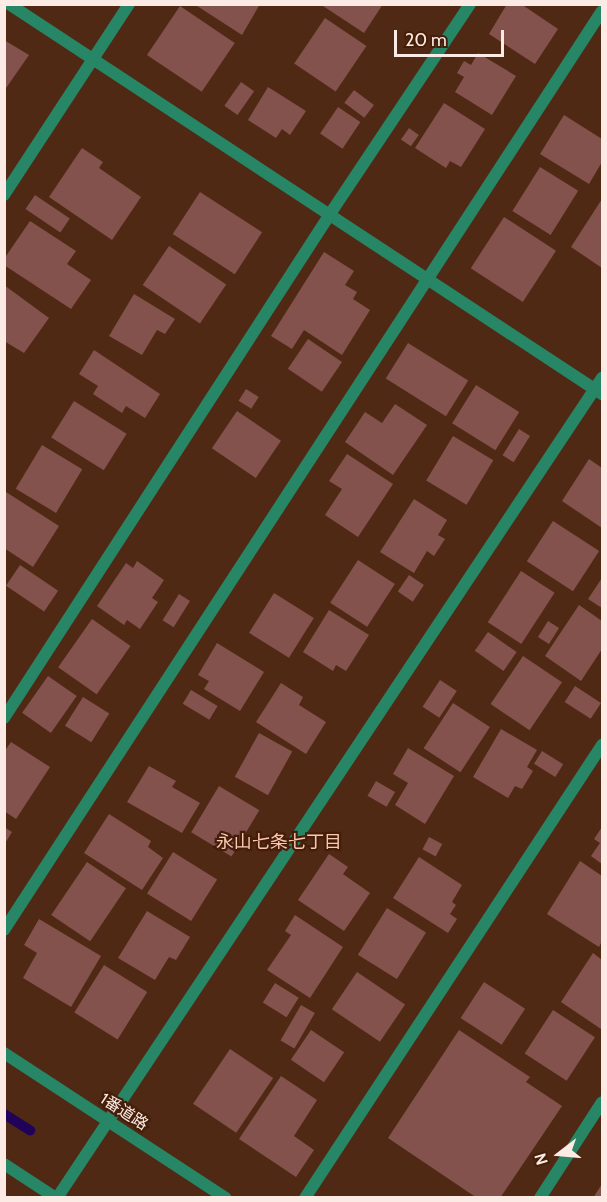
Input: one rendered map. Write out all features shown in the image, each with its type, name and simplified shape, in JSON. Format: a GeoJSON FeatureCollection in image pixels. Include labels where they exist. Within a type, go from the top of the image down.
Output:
{"type":"FeatureCollection","features":[{"type":"Feature","properties":{"kind":"street"},"geometry":{"type":"LineString","coordinates":[[9,4],[599,392]]}},
{"type":"Feature","properties":{"kind":"street"},"geometry":{"type":"LineString","coordinates":[[4,195],[129,4]]}},
{"type":"Feature","properties":{"kind":"street"},"geometry":{"type":"LineString","coordinates":[[4,718],[330,214],[470,4]]}},
{"type":"Feature","properties":{"kind":"street"},"geometry":{"type":"LineString","coordinates":[[4,930],[603,11]]}},
{"type":"Feature","properties":{"kind":"street"},"geometry":{"type":"LineString","coordinates":[[4,1164],[56,1197],[110,1122],[599,392],[603,378]]}},
{"type":"Feature","properties":{"kind":"street"},"geometry":{"type":"LineString","coordinates":[[305,1197],[603,745]]}},
{"type":"Feature","properties":{"kind":"street","name":"1番道路"},"geometry":{"type":"LineString","coordinates":[[4,1053],[226,1197]]}},
{"type":"Feature","properties":{"kind":"street"},"geometry":{"type":"LineString","coordinates":[[540,1197],[603,1102]]}},
{"type":"Feature","properties":{"kind":"building"},"geometry":{"type":"Polygon","coordinates":[[[194,4],[260,4],[242,35],[194,4]]]}},
{"type":"Feature","properties":{"kind":"building"},"geometry":{"type":"Polygon","coordinates":[[[320,4],[383,4],[364,33],[320,4]]]}},
{"type":"Feature","properties":{"kind":"building"},"geometry":{"type":"Polygon","coordinates":[[[507,4],[521,4],[558,29],[535,64],[489,34],[507,4]]]}},
{"type":"Feature","properties":{"kind":"building"},"geometry":{"type":"Polygon","coordinates":[[[180,6],[235,43],[202,92],[147,55],[180,6]]]}},
{"type":"Feature","properties":{"kind":"building"},"geometry":{"type":"Polygon","coordinates":[[[325,18],[366,46],[336,92],[294,64],[325,18]]]}},
{"type":"Feature","properties":{"kind":"building"},"geometry":{"type":"Polygon","coordinates":[[[4,40],[29,55],[4,91],[4,40]]]}},
{"type":"Feature","properties":{"kind":"building"},"geometry":{"type":"Polygon","coordinates":[[[478,53],[516,76],[492,115],[455,92],[464,77],[457,73],[464,61],[471,65],[478,53]]]}},
{"type":"Feature","properties":{"kind":"building"},"geometry":{"type":"Polygon","coordinates":[[[241,82],[254,91],[237,115],[224,106],[241,82]]]}},
{"type":"Feature","properties":{"kind":"building"},"geometry":{"type":"Polygon","coordinates":[[[268,87],[306,111],[290,135],[282,129],[276,138],[248,120],[268,87]]]}},
{"type":"Feature","properties":{"kind":"building"},"geometry":{"type":"Polygon","coordinates":[[[354,90],[374,105],[364,118],[344,103],[354,90]]]}},
{"type":"Feature","properties":{"kind":"building"},"geometry":{"type":"Polygon","coordinates":[[[444,103],[485,129],[461,167],[450,161],[446,168],[415,148],[444,103]]]}},
{"type":"Feature","properties":{"kind":"building"},"geometry":{"type":"Polygon","coordinates":[[[338,107],[360,122],[342,149],[320,134],[338,107]]]}},
{"type":"Feature","properties":{"kind":"building"},"geometry":{"type":"Polygon","coordinates":[[[564,115],[602,139],[602,162],[589,184],[540,154],[564,115]]]}},
{"type":"Feature","properties":{"kind":"building"},"geometry":{"type":"Polygon","coordinates":[[[409,128],[419,135],[411,146],[401,139],[409,128]]]}},
{"type":"Feature","properties":{"kind":"building"},"geometry":{"type":"Polygon","coordinates":[[[82,148],[103,162],[99,168],[141,197],[112,240],[49,197],[82,148]]]}},
{"type":"Feature","properties":{"kind":"building"},"geometry":{"type":"Polygon","coordinates":[[[540,167],[578,191],[551,235],[512,211],[540,167]]]}},
{"type":"Feature","properties":{"kind":"building"},"geometry":{"type":"Polygon","coordinates":[[[200,192],[262,232],[235,274],[173,234],[200,192]]]}},
{"type":"Feature","properties":{"kind":"building"},"geometry":{"type":"Polygon","coordinates":[[[35,195],[70,218],[60,233],[25,209],[35,195]]]}},
{"type":"Feature","properties":{"kind":"building"},"geometry":{"type":"Polygon","coordinates":[[[602,199],[602,268],[571,247],[602,199]]]}},
{"type":"Feature","properties":{"kind":"building"},"geometry":{"type":"Polygon","coordinates":[[[504,217],[556,251],[523,302],[471,268],[504,217]]]}},
{"type":"Feature","properties":{"kind":"building"},"geometry":{"type":"Polygon","coordinates":[[[30,221],[76,251],[67,264],[91,280],[71,309],[4,265],[4,259],[30,221]]]}},
{"type":"Feature","properties":{"kind":"building"},"geometry":{"type":"Polygon","coordinates":[[[169,246],[226,285],[200,324],[143,285],[169,246]]]}},
{"type":"Feature","properties":{"kind":"building"},"geometry":{"type":"Polygon","coordinates":[[[324,252],[354,271],[345,285],[357,292],[353,299],[370,310],[342,355],[304,330],[292,349],[271,336],[324,252]]]}},
{"type":"Feature","properties":{"kind":"building"},"geometry":{"type":"Polygon","coordinates":[[[4,285],[49,318],[24,353],[4,341],[4,285]]]}},
{"type":"Feature","properties":{"kind":"building"},"geometry":{"type":"Polygon","coordinates":[[[134,294],[175,319],[165,334],[157,330],[142,355],[109,336],[134,294]]]}},
{"type":"Feature","properties":{"kind":"building"},"geometry":{"type":"Polygon","coordinates":[[[308,339],[342,362],[322,392],[288,369],[308,339]]]}},
{"type":"Feature","properties":{"kind":"building"},"geometry":{"type":"Polygon","coordinates":[[[408,343],[468,381],[446,416],[386,379],[408,343]]]}},
{"type":"Feature","properties":{"kind":"building"},"geometry":{"type":"Polygon","coordinates":[[[94,350],[160,394],[145,418],[126,406],[122,413],[93,394],[98,386],[79,374],[94,350]]]}},
{"type":"Feature","properties":{"kind":"building"},"geometry":{"type":"Polygon","coordinates":[[[476,385],[519,412],[495,450],[452,423],[476,385]]]}},
{"type":"Feature","properties":{"kind":"building"},"geometry":{"type":"Polygon","coordinates":[[[246,389],[259,397],[251,409],[239,401],[246,389]]]}},
{"type":"Feature","properties":{"kind":"building"},"geometry":{"type":"Polygon","coordinates":[[[74,401],[127,434],[104,470],[51,437],[74,401]]]}},
{"type":"Feature","properties":{"kind":"building"},"geometry":{"type":"Polygon","coordinates":[[[395,404],[427,425],[393,475],[345,442],[365,412],[382,423],[395,404]]]}},
{"type":"Feature","properties":{"kind":"building"},"geometry":{"type":"Polygon","coordinates":[[[237,411],[281,441],[256,478],[212,448],[237,411]]]}},
{"type":"Feature","properties":{"kind":"building"},"geometry":{"type":"Polygon","coordinates":[[[519,429],[530,436],[514,462],[503,455],[519,429]]]}},
{"type":"Feature","properties":{"kind":"building"},"geometry":{"type":"Polygon","coordinates":[[[453,436],[493,460],[467,505],[426,481],[453,436]]]}},
{"type":"Feature","properties":{"kind":"building"},"geometry":{"type":"Polygon","coordinates":[[[42,445],[82,469],[56,513],[16,489],[42,445]]]}},
{"type":"Feature","properties":{"kind":"building"},"geometry":{"type":"Polygon","coordinates":[[[347,454],[393,484],[358,537],[325,515],[342,489],[329,481],[347,454]]]}},
{"type":"Feature","properties":{"kind":"building"},"geometry":{"type":"Polygon","coordinates":[[[589,459],[602,468],[602,528],[562,501],[589,459]]]}},
{"type":"Feature","properties":{"kind":"building"},"geometry":{"type":"Polygon","coordinates":[[[6,492],[59,526],[33,567],[4,548],[6,492]]]}},
{"type":"Feature","properties":{"kind":"building"},"geometry":{"type":"Polygon","coordinates":[[[414,499],[447,520],[438,535],[445,539],[434,556],[427,551],[414,573],[380,552],[414,499]]]}},
{"type":"Feature","properties":{"kind":"building"},"geometry":{"type":"Polygon","coordinates":[[[553,521],[599,551],[573,591],[527,561],[553,521]]]}},
{"type":"Feature","properties":{"kind":"building"},"geometry":{"type":"Polygon","coordinates":[[[358,560],[395,584],[367,627],[330,603],[358,560]]]}},
{"type":"Feature","properties":{"kind":"building"},"geometry":{"type":"Polygon","coordinates":[[[137,561],[164,580],[152,598],[158,602],[140,629],[127,620],[124,625],[97,606],[126,563],[133,568],[137,561]]]}},
{"type":"Feature","properties":{"kind":"building"},"geometry":{"type":"Polygon","coordinates":[[[20,565],[58,591],[44,611],[6,586],[20,565]]]}},
{"type":"Feature","properties":{"kind":"building"},"geometry":{"type":"Polygon","coordinates":[[[521,571],[555,593],[521,644],[488,622],[521,571]]]}},
{"type":"Feature","properties":{"kind":"building"},"geometry":{"type":"Polygon","coordinates":[[[409,575],[424,585],[413,602],[398,592],[409,575]]]}},
{"type":"Feature","properties":{"kind":"building"},"geometry":{"type":"Polygon","coordinates":[[[602,578],[602,608],[588,599],[602,578]]]}},
{"type":"Feature","properties":{"kind":"building"},"geometry":{"type":"Polygon","coordinates":[[[274,593],[314,618],[289,658],[249,633],[274,593]]]}},
{"type":"Feature","properties":{"kind":"building"},"geometry":{"type":"Polygon","coordinates":[[[179,594],[190,601],[174,627],[163,620],[179,594]]]}},
{"type":"Feature","properties":{"kind":"building"},"geometry":{"type":"Polygon","coordinates":[[[579,605],[602,621],[602,649],[581,681],[545,656],[579,605]]]}},
{"type":"Feature","properties":{"kind":"building"},"geometry":{"type":"Polygon","coordinates":[[[329,610],[369,635],[346,671],[336,665],[333,671],[303,652],[329,610]]]}},
{"type":"Feature","properties":{"kind":"building"},"geometry":{"type":"Polygon","coordinates":[[[92,619],[131,646],[97,694],[58,667],[92,619]]]}},
{"type":"Feature","properties":{"kind":"building"},"geometry":{"type":"Polygon","coordinates":[[[548,621],[559,628],[549,644],[538,637],[548,621]]]}},
{"type":"Feature","properties":{"kind":"building"},"geometry":{"type":"Polygon","coordinates":[[[488,632],[517,652],[503,671],[475,651],[488,632]]]}},
{"type":"Feature","properties":{"kind":"building"},"geometry":{"type":"Polygon","coordinates":[[[217,643],[264,672],[240,711],[204,689],[209,681],[198,675],[217,643]]]}},
{"type":"Feature","properties":{"kind":"building"},"geometry":{"type":"Polygon","coordinates":[[[523,656],[562,682],[530,730],[491,704],[523,656]]]}},
{"type":"Feature","properties":{"kind":"building"},"geometry":{"type":"Polygon","coordinates":[[[48,676],[77,696],[51,733],[22,713],[48,676]]]}},
{"type":"Feature","properties":{"kind":"building"},"geometry":{"type":"Polygon","coordinates":[[[440,680],[457,691],[439,718],[423,707],[440,680]]]}},
{"type":"Feature","properties":{"kind":"building"},"geometry":{"type":"Polygon","coordinates":[[[281,683],[303,697],[299,705],[326,722],[306,754],[256,722],[281,683]]]}},
{"type":"Feature","properties":{"kind":"building"},"geometry":{"type":"Polygon","coordinates":[[[575,686],[601,703],[591,719],[565,702],[575,686]]]}},
{"type":"Feature","properties":{"kind":"building"},"geometry":{"type":"Polygon","coordinates":[[[191,690],[218,706],[209,720],[183,704],[191,690]]]}},
{"type":"Feature","properties":{"kind":"building"},"geometry":{"type":"Polygon","coordinates":[[[83,697],[109,713],[91,742],[65,726],[83,697]]]}},
{"type":"Feature","properties":{"kind":"building"},"geometry":{"type":"Polygon","coordinates":[[[453,703],[490,727],[460,772],[424,748],[453,703]]]}},
{"type":"Feature","properties":{"kind":"building"},"geometry":{"type":"Polygon","coordinates":[[[501,729],[537,750],[527,767],[533,771],[522,789],[515,786],[508,798],[473,777],[501,729]]]}},
{"type":"Feature","properties":{"kind":"building"},"geometry":{"type":"Polygon","coordinates":[[[259,733],[292,751],[268,795],[235,777],[259,733]]]}},
{"type":"Feature","properties":{"kind":"building"},"geometry":{"type":"Polygon","coordinates":[[[11,742],[50,767],[16,819],[4,811],[4,752],[11,742]]]}},
{"type":"Feature","properties":{"kind":"building"},"geometry":{"type":"Polygon","coordinates":[[[408,748],[454,776],[425,824],[395,805],[408,783],[393,774],[408,748]]]}},
{"type":"Feature","properties":{"kind":"building"},"geometry":{"type":"Polygon","coordinates":[[[542,751],[563,764],[555,777],[534,764],[542,751]]]}},
{"type":"Feature","properties":{"kind":"building"},"geometry":{"type":"Polygon","coordinates":[[[149,766],[176,781],[172,787],[200,803],[182,833],[127,802],[149,766]]]}},
{"type":"Feature","properties":{"kind":"building"},"geometry":{"type":"Polygon","coordinates":[[[376,781],[395,792],[387,807],[368,796],[376,781]]]}},
{"type":"Feature","properties":{"kind":"building"},"geometry":{"type":"Polygon","coordinates":[[[219,786],[259,810],[231,856],[191,832],[219,786]]]}},
{"type":"Feature","properties":{"kind":"building"},"geometry":{"type":"Polygon","coordinates":[[[109,814],[151,841],[148,847],[163,858],[142,890],[84,853],[109,814]]]}},
{"type":"Feature","properties":{"kind":"building"},"geometry":{"type":"Polygon","coordinates":[[[4,827],[12,832],[4,845],[4,827]]]}},
{"type":"Feature","properties":{"kind":"building"},"geometry":{"type":"Polygon","coordinates":[[[602,827],[602,864],[591,856],[600,843],[594,839],[602,827]]]}},
{"type":"Feature","properties":{"kind":"building"},"geometry":{"type":"Polygon","coordinates":[[[429,837],[442,844],[436,856],[422,849],[429,837]]]}},
{"type":"Feature","properties":{"kind":"building"},"geometry":{"type":"Polygon","coordinates":[[[173,852],[217,880],[191,921],[147,894],[173,852]]]}},
{"type":"Feature","properties":{"kind":"building"},"geometry":{"type":"Polygon","coordinates":[[[329,854],[348,867],[343,874],[370,893],[344,931],[298,900],[329,854]]]}},
{"type":"Feature","properties":{"kind":"building"},"geometry":{"type":"Polygon","coordinates":[[[419,857],[462,885],[452,902],[456,905],[450,914],[457,919],[448,933],[393,898],[419,857]]]}},
{"type":"Feature","properties":{"kind":"building"},"geometry":{"type":"Polygon","coordinates":[[[580,861],[602,876],[602,941],[599,947],[547,914],[580,861]]]}},
{"type":"Feature","properties":{"kind":"building"},"geometry":{"type":"Polygon","coordinates":[[[87,862],[126,888],[90,941],[51,915],[87,862]]]}},
{"type":"Feature","properties":{"kind":"building"},"geometry":{"type":"Polygon","coordinates":[[[387,908],[426,932],[397,979],[358,955],[387,908]]]}},
{"type":"Feature","properties":{"kind":"building"},"geometry":{"type":"Polygon","coordinates":[[[147,911],[190,937],[176,960],[169,957],[155,980],[118,958],[147,911]]]}},
{"type":"Feature","properties":{"kind":"building"},"geometry":{"type":"Polygon","coordinates":[[[295,915],[343,947],[310,998],[267,970],[291,935],[285,931],[295,915]]]}},
{"type":"Feature","properties":{"kind":"building"},"geometry":{"type":"Polygon","coordinates":[[[39,919],[101,956],[71,1007],[23,978],[37,953],[24,945],[39,919]]]}},
{"type":"Feature","properties":{"kind":"building"},"geometry":{"type":"Polygon","coordinates":[[[593,953],[602,960],[601,1029],[561,1002],[593,953]]]}},
{"type":"Feature","properties":{"kind":"building"},"geometry":{"type":"Polygon","coordinates":[[[104,965],[147,992],[118,1040],[74,1012],[104,965]]]}},
{"type":"Feature","properties":{"kind":"building"},"geometry":{"type":"Polygon","coordinates":[[[357,972],[405,1004],[380,1042],[332,1009],[357,972]]]}},
{"type":"Feature","properties":{"kind":"building"},"geometry":{"type":"Polygon","coordinates":[[[484,982],[525,1009],[502,1045],[461,1018],[484,982]]]}},
{"type":"Feature","properties":{"kind":"building"},"geometry":{"type":"Polygon","coordinates":[[[275,983],[299,998],[287,1017],[263,1003],[275,983]]]}},
{"type":"Feature","properties":{"kind":"building"},"geometry":{"type":"Polygon","coordinates":[[[301,1005],[315,1013],[294,1049],[281,1041],[301,1005]]]}},
{"type":"Feature","properties":{"kind":"building"},"geometry":{"type":"Polygon","coordinates":[[[553,1010],[595,1037],[567,1081],[525,1054],[553,1010]]]}},
{"type":"Feature","properties":{"kind":"building"},"geometry":{"type":"Polygon","coordinates":[[[311,1030],[344,1052],[324,1082],[291,1060],[311,1030]]]}},
{"type":"Feature","properties":{"kind":"building"},"geometry":{"type":"Polygon","coordinates":[[[459,1030],[530,1077],[526,1082],[562,1106],[500,1198],[477,1198],[388,1138],[459,1030]]]}},
{"type":"Feature","properties":{"kind":"building"},"geometry":{"type":"Polygon","coordinates":[[[230,1049],[273,1078],[236,1133],[193,1104],[230,1049]]]}},
{"type":"Feature","properties":{"kind":"building"},"geometry":{"type":"Polygon","coordinates":[[[281,1076],[317,1100],[294,1136],[314,1150],[296,1177],[239,1139],[281,1076]]]}},
{"type":"Feature","properties":{"kind":"building"},"geometry":{"type":"Polygon","coordinates":[[[602,1184],[602,1198],[593,1198],[602,1184]]]}},
{"type":"Feature","properties":{"kind":"waterway"},"geometry":{"type":"LineString","coordinates":[[4,1114],[30,1130]]}},
{"type":"Feature","properties":{"kind":"district","name":"永山七条七丁目"},"geometry":{"type":"Point","coordinates":[279,842]}}]}
